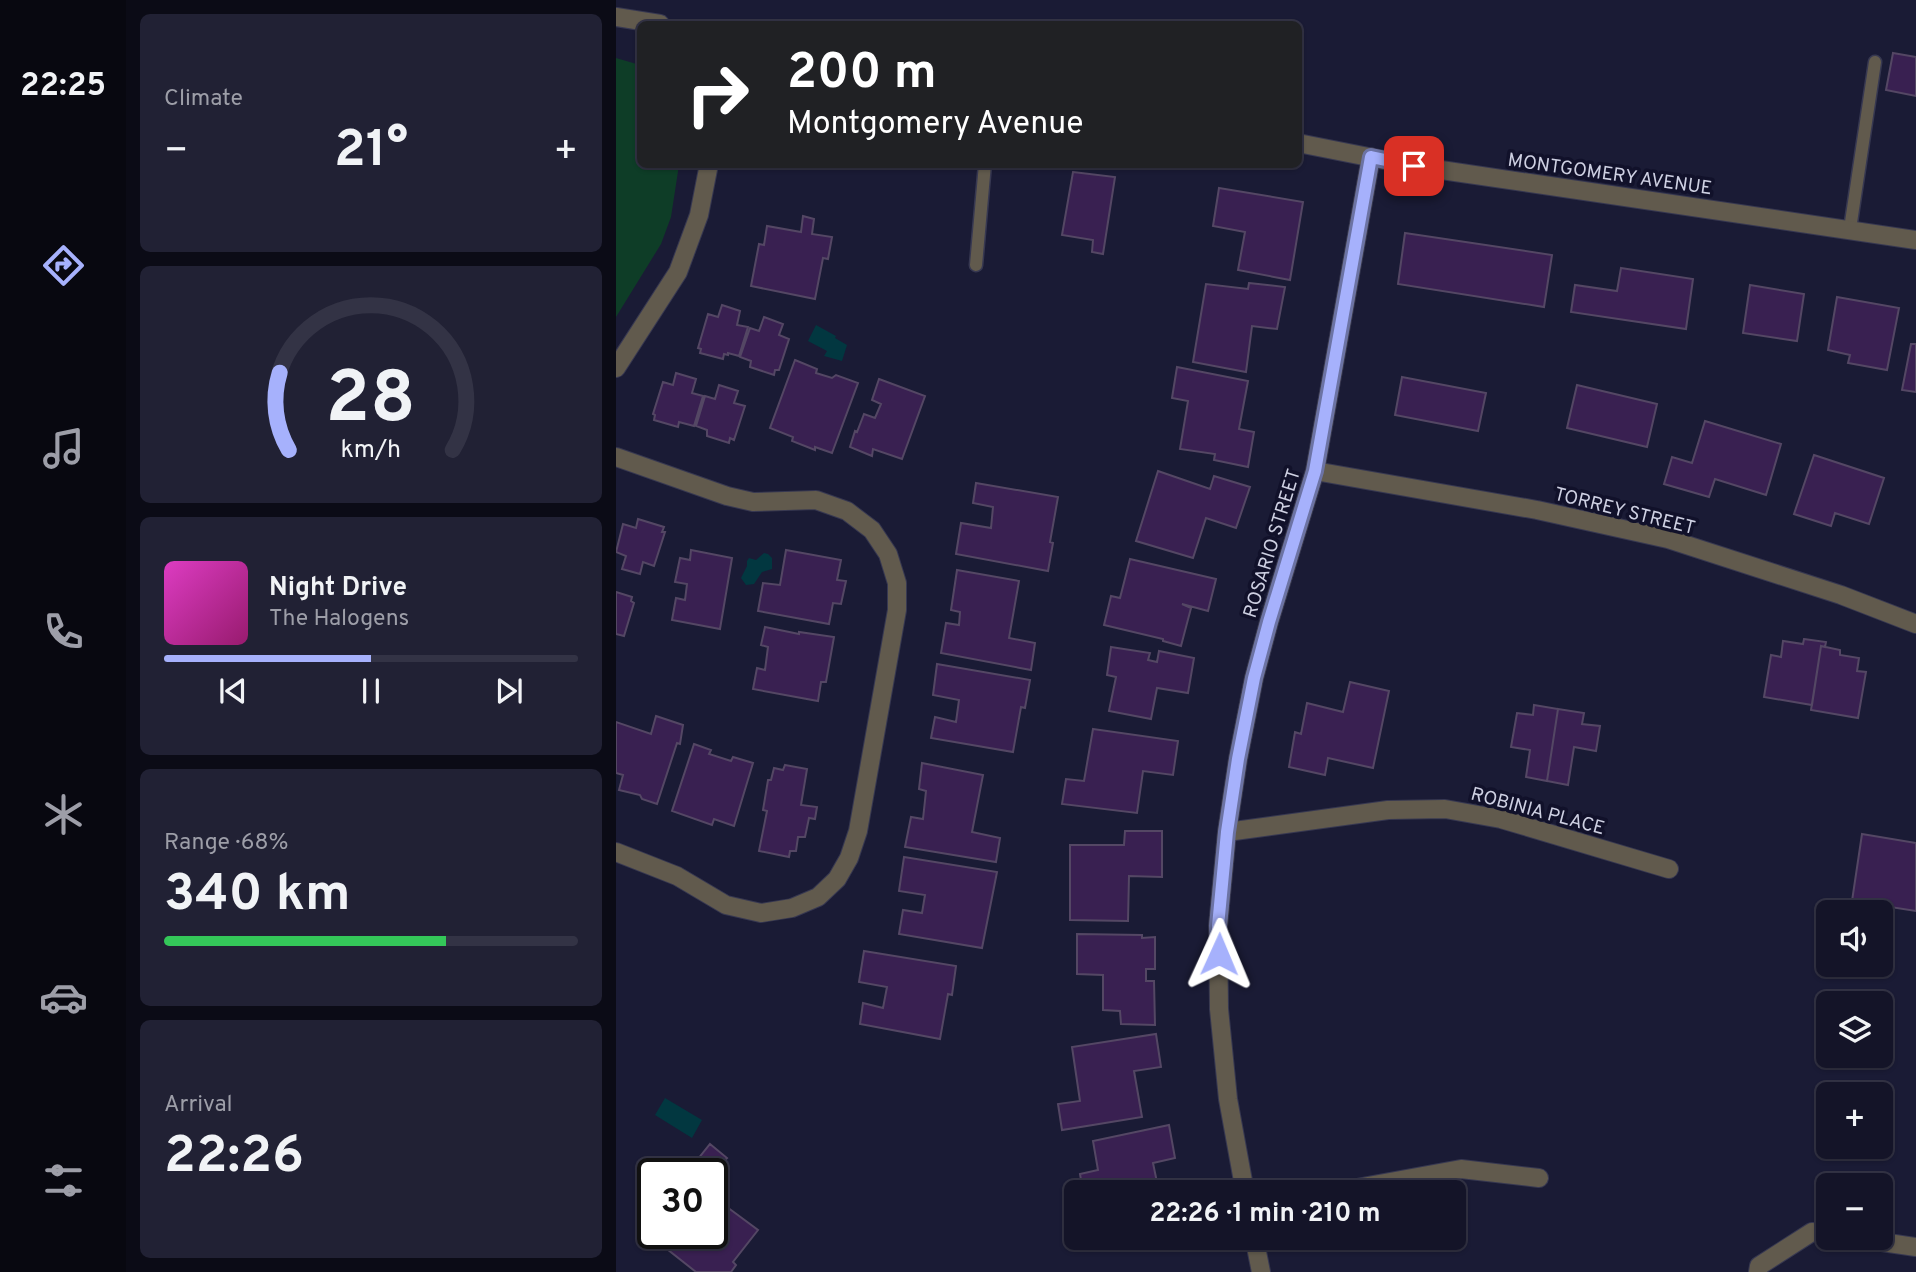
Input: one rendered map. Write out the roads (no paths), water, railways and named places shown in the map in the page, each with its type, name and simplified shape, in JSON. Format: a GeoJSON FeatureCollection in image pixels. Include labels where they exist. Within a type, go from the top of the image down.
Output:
{"type":"FeatureCollection","features":[{"type":"Feature","properties":{"kind":"street"},"geometry":{"type":"LineString","coordinates":[[616,17],[641,21]]}},
{"type":"Feature","properties":{"kind":"street","name":"MONTGOMERY AVENUE"},"geometry":{"type":"LineString","coordinates":[[1302,144],[1414,166],[1916,240]]}},
{"type":"Feature","properties":{"kind":"street","name":"ROSARIO STREET"},"geometry":{"type":"LineString","coordinates":[[1243,1180],[1228,1099],[1219,1009],[1218,926],[1227,832],[1254,678],[1315,471],[1371,157]]}},
{"type":"Feature","properties":{"kind":"street"},"geometry":{"type":"LineString","coordinates":[[616,368],[678,272],[699,215],[708,168]]}},
{"type":"Feature","properties":{"kind":"street"},"geometry":{"type":"LineString","coordinates":[[616,457],[727,496],[753,502],[816,500],[847,511],[872,530],[888,554],[897,583],[897,610],[858,831],[849,858],[837,879],[818,897],[792,908],[761,914],[726,905],[677,876],[616,852]]}},
{"type":"Feature","properties":{"kind":"street","name":"TORREY STREET"},"geometry":{"type":"LineString","coordinates":[[1315,471],[1536,510],[1668,539],[1841,595],[1916,624]]}},
{"type":"Feature","properties":{"kind":"street","name":"ROBINIA PLACE"},"geometry":{"type":"LineString","coordinates":[[1227,832],[1388,810],[1445,808],[1501,819],[1669,869]]}},
{"type":"Feature","properties":{"kind":"street"},"geometry":{"type":"LineString","coordinates":[[1401,1180],[1461,1169],[1539,1178]]}},
{"type":"Feature","properties":{"kind":"street"},"geometry":{"type":"LineString","coordinates":[[1758,1272],[1759,1266],[1812,1232],[1816,1232]]}},
{"type":"Feature","properties":{"kind":"street"},"geometry":{"type":"LineString","coordinates":[[1893,1244],[1916,1247]]}},
{"type":"Feature","properties":{"kind":"street"},"geometry":{"type":"LineString","coordinates":[[1257,1250],[1261,1272]]}},
{"type":"Feature","properties":{"kind":"lane"},"geometry":{"type":"LineString","coordinates":[[1850,229],[1875,62]]}},
{"type":"Feature","properties":{"kind":"lane"},"geometry":{"type":"LineString","coordinates":[[976,265],[985,168]]}}]}
